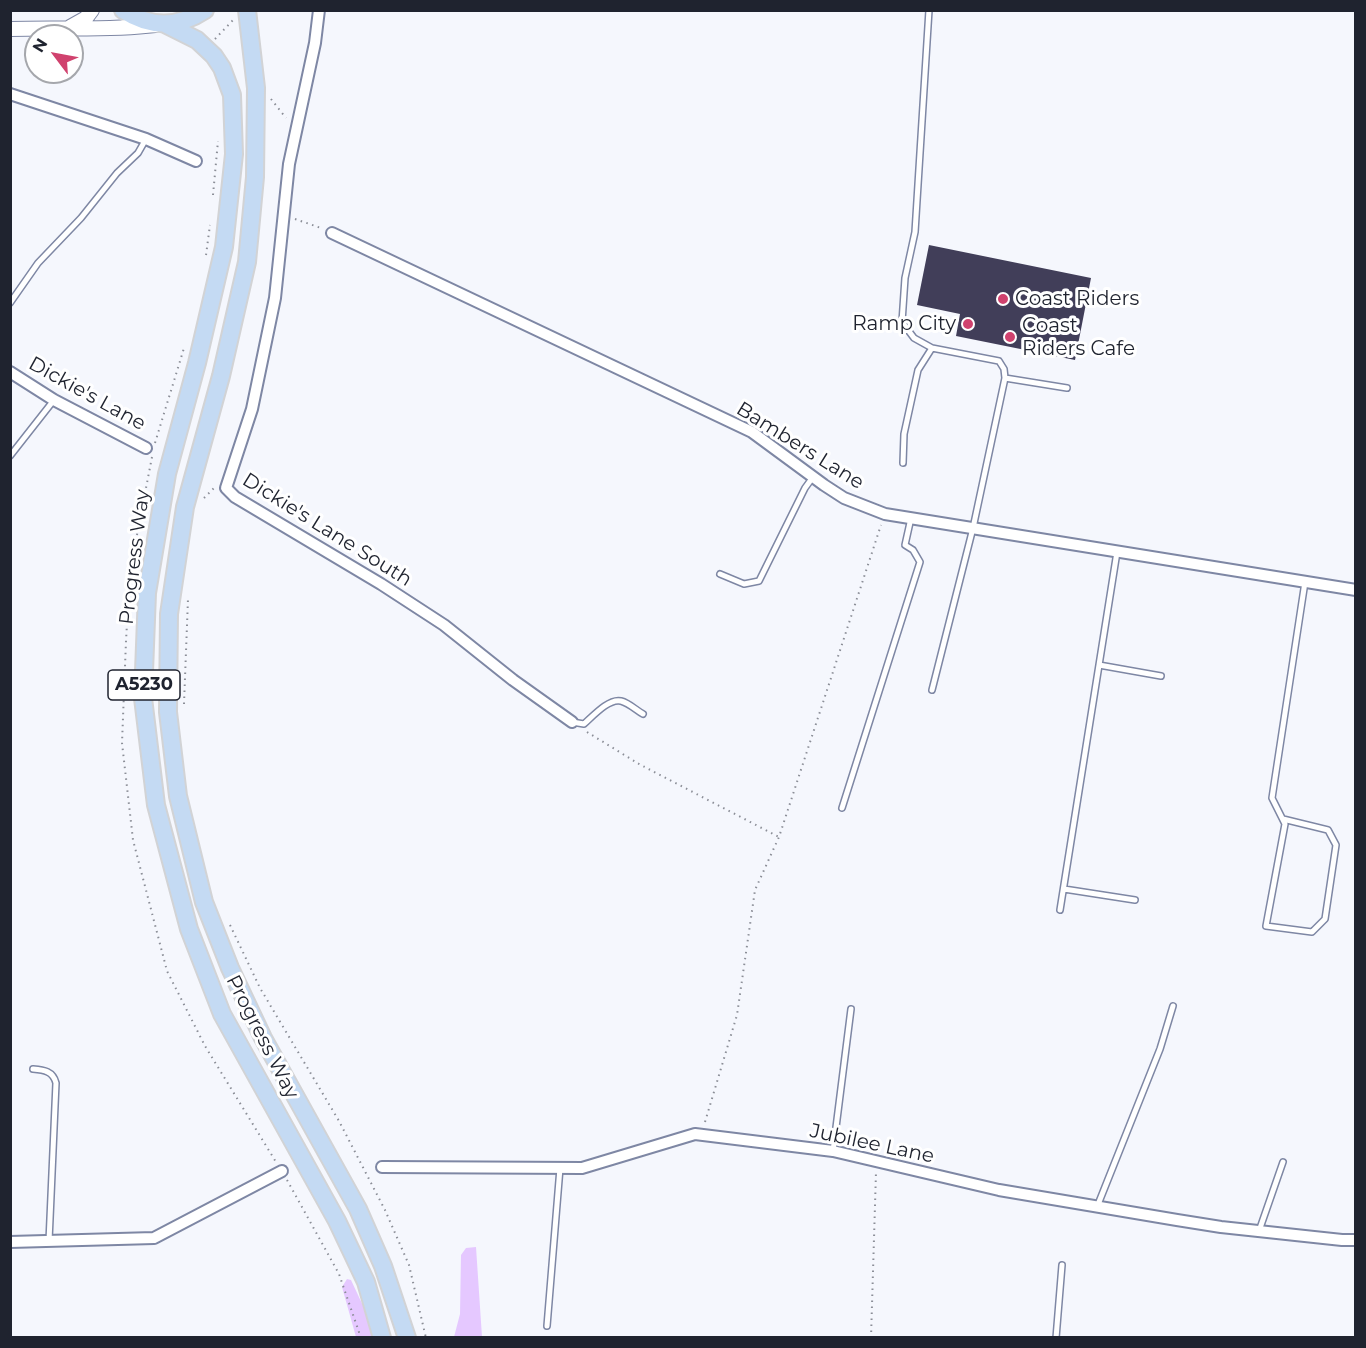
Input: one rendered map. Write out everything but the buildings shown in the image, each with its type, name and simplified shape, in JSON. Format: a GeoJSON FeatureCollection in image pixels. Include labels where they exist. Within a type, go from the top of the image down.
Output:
{"type":"FeatureCollection","features":[{"type":"Feature","properties":{"kind":"main road","name":"A5230"},"geometry":{"type":"LineString","coordinates":[[123,10],[135,18],[161,24]]}},
{"type":"Feature","properties":{"kind":"main road"},"geometry":{"type":"LineString","coordinates":[[161,24],[180,23],[194,18],[205,10]]}},
{"type":"Feature","properties":{"kind":"main road","name":"Progress Way"},"geometry":{"type":"LineString","coordinates":[[241,14],[256,88],[255,177],[247,262],[221,376],[185,507],[169,614],[168,712],[178,796],[204,902],[230,968],[263,1038],[358,1209],[383,1266],[407,1338]]}},
{"type":"Feature","properties":{"kind":"main road","name":"Progress Way"},"geometry":{"type":"LineString","coordinates":[[161,24],[197,40],[222,68],[232,95],[234,154],[224,247],[197,363],[167,474],[147,593],[143,698],[156,805],[189,929],[222,1014],[337,1221],[366,1282],[382,1338]]}},
{"type":"Feature","properties":{"kind":"street"},"geometry":{"type":"LineString","coordinates":[[75,24],[86,18],[92,10]]}},
{"type":"Feature","properties":{"kind":"street","name":"Dickie's Lane South"},"geometry":{"type":"LineString","coordinates":[[319,10],[315,43],[289,164],[275,298],[255,398],[226,482],[226,489],[235,497],[381,584],[444,625],[513,680],[572,722]]}},
{"type":"Feature","properties":{"kind":"street"},"geometry":{"type":"LineString","coordinates":[[84,29],[96,30],[161,24]]}},
{"type":"Feature","properties":{"kind":"street"},"geometry":{"type":"LineString","coordinates":[[10,94],[146,139],[196,161]]}},
{"type":"Feature","properties":{"kind":"street","name":"Bambers Lane"},"geometry":{"type":"LineString","coordinates":[[332,233],[752,432],[844,498],[885,514],[1356,590]]}},
{"type":"Feature","properties":{"kind":"street","name":"Dickie's Lane"},"geometry":{"type":"LineString","coordinates":[[10,372],[54,400],[146,448]]}},
{"type":"Feature","properties":{"kind":"street","name":"Jubilee Lane"},"geometry":{"type":"LineString","coordinates":[[382,1167],[582,1168],[695,1134],[833,1151],[999,1190],[1221,1227],[1356,1240]]}},
{"type":"Feature","properties":{"kind":"street"},"geometry":{"type":"LineString","coordinates":[[10,1242],[154,1238],[282,1171]]}},
{"type":"Feature","properties":{"kind":"lane"},"geometry":{"type":"LineString","coordinates":[[929,10],[915,232],[905,278],[902,322],[914,338],[932,348],[999,361],[1004,369],[1005,378],[973,528],[932,690]]}},
{"type":"Feature","properties":{"kind":"lane"},"geometry":{"type":"LineString","coordinates":[[10,303],[38,263],[81,218],[117,173],[138,153],[146,139]]}},
{"type":"Feature","properties":{"kind":"lane"},"geometry":{"type":"LineString","coordinates":[[903,463],[904,434],[918,370],[932,348]]}},
{"type":"Feature","properties":{"kind":"lane"},"geometry":{"type":"LineString","coordinates":[[1005,378],[1067,388]]}},
{"type":"Feature","properties":{"kind":"lane"},"geometry":{"type":"LineString","coordinates":[[10,456],[54,400]]}},
{"type":"Feature","properties":{"kind":"lane"},"geometry":{"type":"LineString","coordinates":[[720,574],[744,584],[759,581],[805,488],[813,477]]}},
{"type":"Feature","properties":{"kind":"lane"},"geometry":{"type":"LineString","coordinates":[[842,808],[920,562],[913,550],[905,545],[911,518]]}},
{"type":"Feature","properties":{"kind":"lane"},"geometry":{"type":"LineString","coordinates":[[1060,910],[1117,552]]}},
{"type":"Feature","properties":{"kind":"lane"},"geometry":{"type":"LineString","coordinates":[[1282,819],[1328,830],[1336,845],[1325,919],[1312,932],[1266,926],[1285,824],[1282,819],[1272,798],[1305,582]]}},
{"type":"Feature","properties":{"kind":"lane"},"geometry":{"type":"LineString","coordinates":[[1099,665],[1161,676]]}},
{"type":"Feature","properties":{"kind":"lane"},"geometry":{"type":"LineString","coordinates":[[572,722],[584,724],[602,708],[617,701],[643,714]]}},
{"type":"Feature","properties":{"kind":"lane"},"geometry":{"type":"LineString","coordinates":[[1064,889],[1135,900]]}},
{"type":"Feature","properties":{"kind":"lane"},"geometry":{"type":"LineString","coordinates":[[1097,1207],[1160,1049],[1173,1006]]}},
{"type":"Feature","properties":{"kind":"lane"},"geometry":{"type":"LineString","coordinates":[[833,1151],[851,1009]]}},
{"type":"Feature","properties":{"kind":"lane"},"geometry":{"type":"LineString","coordinates":[[33,1069],[45,1070],[51,1074],[56,1083],[49,1241]]}},
{"type":"Feature","properties":{"kind":"lane"},"geometry":{"type":"LineString","coordinates":[[1259,1231],[1283,1162]]}},
{"type":"Feature","properties":{"kind":"lane"},"geometry":{"type":"LineString","coordinates":[[547,1326],[560,1168]]}},
{"type":"Feature","properties":{"kind":"lane"},"geometry":{"type":"LineString","coordinates":[[1056,1338],[1062,1265]]}},
{"type":"Feature","properties":{"kind":"path"},"geometry":{"type":"LineString","coordinates":[[206,48],[241,14]]}},
{"type":"Feature","properties":{"kind":"path"},"geometry":{"type":"LineString","coordinates":[[213,195],[219,132]]}},
{"type":"Feature","properties":{"kind":"path"},"geometry":{"type":"LineString","coordinates":[[284,214],[332,233]]}},
{"type":"Feature","properties":{"kind":"path"},"geometry":{"type":"LineString","coordinates":[[204,260],[212,216]]}},
{"type":"Feature","properties":{"kind":"path"},"geometry":{"type":"LineString","coordinates":[[184,347],[153,451],[130,571],[122,743],[133,840],[167,971],[205,1046],[282,1171],[339,1274],[361,1338]]}},
{"type":"Feature","properties":{"kind":"path"},"geometry":{"type":"LineString","coordinates":[[202,506],[204,497],[211,489],[226,482]]}},
{"type":"Feature","properties":{"kind":"path"},"geometry":{"type":"LineString","coordinates":[[701,1135],[737,1015],[755,890],[779,837],[885,514]]}},
{"type":"Feature","properties":{"kind":"path"},"geometry":{"type":"LineString","coordinates":[[184,708],[188,594]]}},
{"type":"Feature","properties":{"kind":"path"},"geometry":{"type":"LineString","coordinates":[[572,722],[639,764],[779,837]]}},
{"type":"Feature","properties":{"kind":"path"},"geometry":{"type":"LineString","coordinates":[[228,921],[260,988],[339,1121],[385,1210],[409,1265],[426,1338]]}},
{"type":"Feature","properties":{"kind":"path"},"geometry":{"type":"LineString","coordinates":[[871,1338],[877,1160]]}},
{"type":"Feature","properties":{"kind":"shaded area"},"geometry":{"type":"Polygon","coordinates":[[[476,1247],[482,1337],[454,1337],[460,1314],[461,1255],[466,1248],[476,1247]]]}},
{"type":"Feature","properties":{"kind":"shaded area"},"geometry":{"type":"Polygon","coordinates":[[[347,1279],[351,1280],[365,1310],[373,1337],[356,1337],[342,1287],[347,1279]]]}},
{"type":"Feature","properties":{"kind":"place","name":"Coast Riders"},"geometry":{"type":"Point","coordinates":[1003,299]}},
{"type":"Feature","properties":{"kind":"place","name":"Ramp City"},"geometry":{"type":"Point","coordinates":[968,324]}},
{"type":"Feature","properties":{"kind":"place","name":"Coast Riders Cafe"},"geometry":{"type":"Point","coordinates":[1010,337]}}]}
